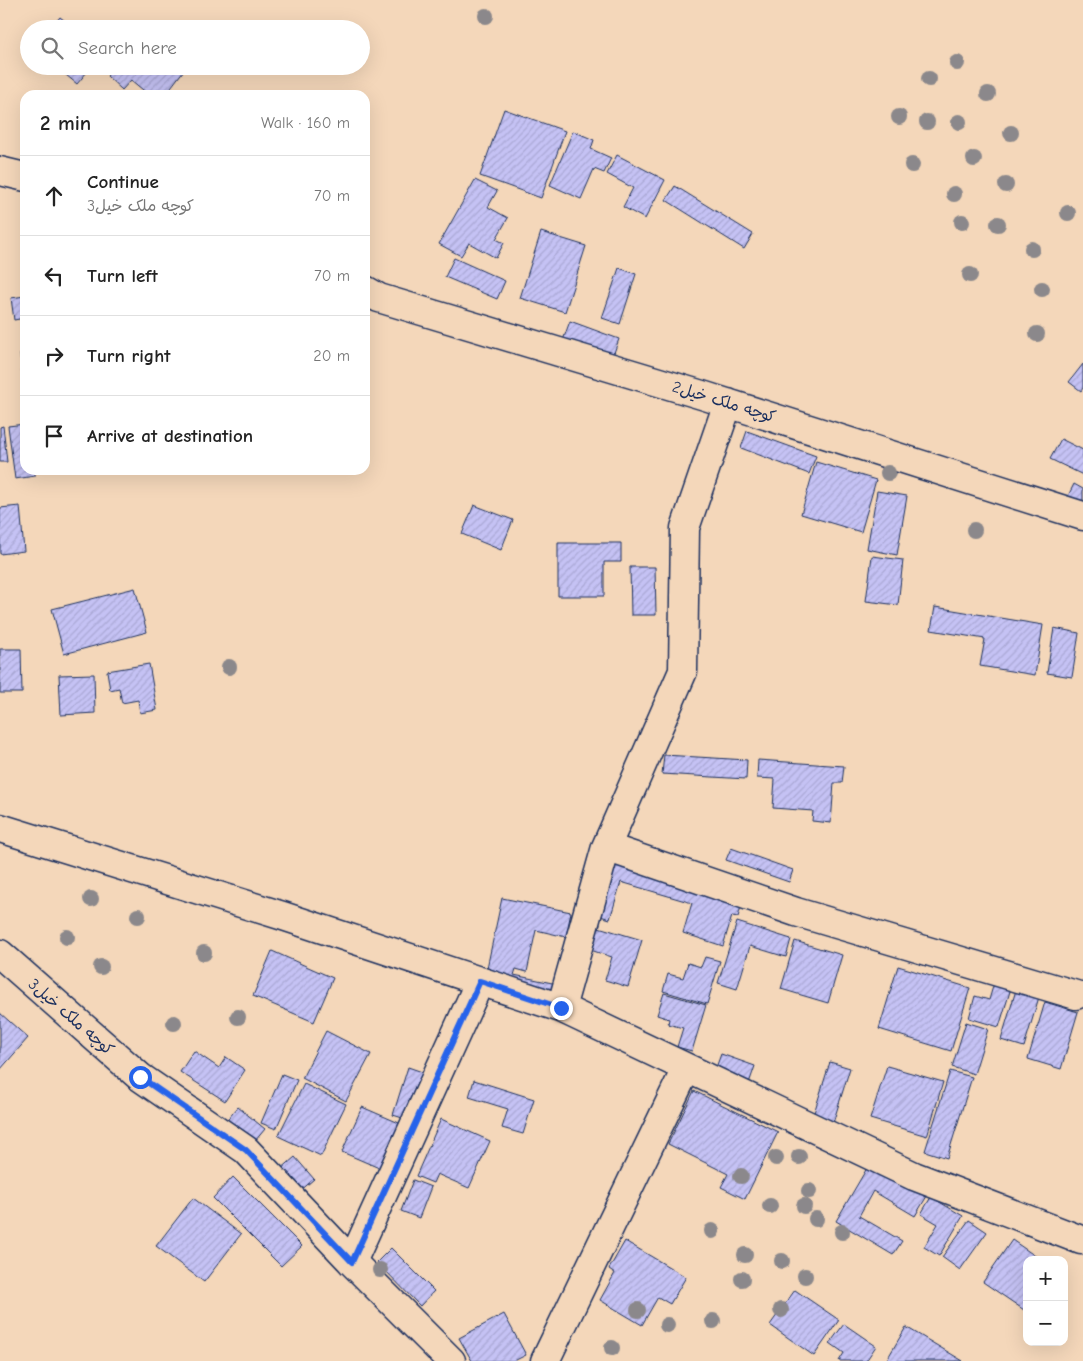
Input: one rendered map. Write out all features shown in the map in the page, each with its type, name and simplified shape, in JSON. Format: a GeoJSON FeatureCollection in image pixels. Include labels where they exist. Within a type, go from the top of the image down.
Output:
{"type":"FeatureCollection","features":[{"type":"Feature","properties":{"kind":"street"},"geometry":{"type":"LineString","coordinates":[[0,170],[20,176]]}},
{"type":"Feature","properties":{"kind":"street","name":"کوچه ملک خیل2"},"geometry":{"type":"LineString","coordinates":[[370,293],[379,298],[728,403],[1083,516]]}},
{"type":"Feature","properties":{"kind":"street"},"geometry":{"type":"LineString","coordinates":[[561,1008],[606,847],[683,671],[685,528],[728,403]]}},
{"type":"Feature","properties":{"kind":"street"},"geometry":{"type":"LineString","coordinates":[[0,828],[283,916],[561,1008],[914,1176],[1081,1240]]}},
{"type":"Feature","properties":{"kind":"street"},"geometry":{"type":"LineString","coordinates":[[606,847],[796,912],[1076,995]]}},
{"type":"Feature","properties":{"kind":"street","name":"کوچه ملک خیل3"},"geometry":{"type":"LineString","coordinates":[[0,954],[140,1077],[246,1150],[352,1262],[451,1361]]}},
{"type":"Feature","properties":{"kind":"street"},"geometry":{"type":"LineString","coordinates":[[352,1262],[480,981]]}},
{"type":"Feature","properties":{"kind":"street"},"geometry":{"type":"LineString","coordinates":[[545,1361],[686,1069]]}},
{"type":"Feature","properties":{"kind":"building"},"geometry":{"type":"Polygon","coordinates":[[[66,75],[84,75],[77,84],[66,75]]]}},
{"type":"Feature","properties":{"kind":"building"},"geometry":{"type":"Polygon","coordinates":[[[180,75],[169,90],[143,90],[131,80],[122,90],[107,76],[180,75]]]}},
{"type":"Feature","properties":{"kind":"building"},"geometry":{"type":"Polygon","coordinates":[[[504,109],[565,131],[541,198],[480,176],[504,109]]]}},
{"type":"Feature","properties":{"kind":"building"},"geometry":{"type":"Polygon","coordinates":[[[573,131],[594,140],[591,149],[611,158],[604,173],[594,169],[581,199],[550,185],[573,131]]]}},
{"type":"Feature","properties":{"kind":"building"},"geometry":{"type":"Polygon","coordinates":[[[617,155],[665,180],[645,219],[623,207],[633,188],[607,174],[617,155]]]}},
{"type":"Feature","properties":{"kind":"building"},"geometry":{"type":"Polygon","coordinates":[[[475,180],[497,191],[488,207],[508,218],[496,239],[504,243],[496,258],[469,243],[461,256],[439,244],[475,180]]]}},
{"type":"Feature","properties":{"kind":"building"},"geometry":{"type":"Polygon","coordinates":[[[675,186],[753,234],[744,249],[666,200],[675,186]]]}},
{"type":"Feature","properties":{"kind":"building"},"geometry":{"type":"Polygon","coordinates":[[[541,232],[586,246],[565,312],[520,298],[541,232]]]}},
{"type":"Feature","properties":{"kind":"building"},"geometry":{"type":"Polygon","coordinates":[[[454,258],[505,281],[497,299],[445,277],[454,258]]]}},
{"type":"Feature","properties":{"kind":"building"},"geometry":{"type":"Polygon","coordinates":[[[619,268],[636,274],[620,324],[602,318],[619,268]]]}},
{"type":"Feature","properties":{"kind":"building"},"geometry":{"type":"Polygon","coordinates":[[[20,297],[20,319],[14,320],[11,298],[20,297]]]}},
{"type":"Feature","properties":{"kind":"building"},"geometry":{"type":"Polygon","coordinates":[[[570,321],[619,339],[611,361],[562,343],[570,321]]]}},
{"type":"Feature","properties":{"kind":"building"},"geometry":{"type":"Polygon","coordinates":[[[1083,364],[1083,388],[1081,391],[1069,382],[1083,364]]]}},
{"type":"Feature","properties":{"kind":"building"},"geometry":{"type":"Polygon","coordinates":[[[20,425],[20,475],[35,476],[15,479],[8,426],[20,425]]]}},
{"type":"Feature","properties":{"kind":"building"},"geometry":{"type":"Polygon","coordinates":[[[3,426],[7,462],[0,462],[0,427],[3,426]]]}},
{"type":"Feature","properties":{"kind":"building"},"geometry":{"type":"Polygon","coordinates":[[[747,431],[816,456],[809,474],[741,448],[747,431]]]}},
{"type":"Feature","properties":{"kind":"building"},"geometry":{"type":"Polygon","coordinates":[[[1061,439],[1083,450],[1083,475],[1050,459],[1061,439]]]}},
{"type":"Feature","properties":{"kind":"building"},"geometry":{"type":"Polygon","coordinates":[[[816,462],[876,480],[861,532],[801,514],[816,462]]]}},
{"type":"Feature","properties":{"kind":"building"},"geometry":{"type":"Polygon","coordinates":[[[1074,484],[1083,489],[1083,508],[1066,500],[1074,484]]]}},
{"type":"Feature","properties":{"kind":"building"},"geometry":{"type":"Polygon","coordinates":[[[877,491],[907,496],[897,555],[867,549],[877,491]]]}},
{"type":"Feature","properties":{"kind":"building"},"geometry":{"type":"Polygon","coordinates":[[[474,505],[513,520],[501,550],[462,534],[474,505]]]}},
{"type":"Feature","properties":{"kind":"building"},"geometry":{"type":"Polygon","coordinates":[[[20,506],[24,551],[0,554],[0,508],[20,506]]]}},
{"type":"Feature","properties":{"kind":"building"},"geometry":{"type":"Polygon","coordinates":[[[558,543],[621,543],[621,562],[604,562],[604,596],[558,596],[558,543]]]}},
{"type":"Feature","properties":{"kind":"building"},"geometry":{"type":"Polygon","coordinates":[[[872,556],[903,560],[898,605],[866,601],[872,556]]]}},
{"type":"Feature","properties":{"kind":"building"},"geometry":{"type":"Polygon","coordinates":[[[630,567],[655,567],[656,615],[631,615],[630,567]]]}},
{"type":"Feature","properties":{"kind":"building"},"geometry":{"type":"Polygon","coordinates":[[[135,588],[147,632],[64,654],[52,609],[135,588]]]}},
{"type":"Feature","properties":{"kind":"building"},"geometry":{"type":"Polygon","coordinates":[[[935,607],[1043,625],[1035,675],[980,666],[985,639],[931,630],[935,607]]]}},
{"type":"Feature","properties":{"kind":"building"},"geometry":{"type":"Polygon","coordinates":[[[1054,628],[1079,633],[1072,677],[1047,673],[1054,628]]]}},
{"type":"Feature","properties":{"kind":"building"},"geometry":{"type":"Polygon","coordinates":[[[0,649],[21,649],[22,693],[0,693],[0,649]]]}},
{"type":"Feature","properties":{"kind":"building"},"geometry":{"type":"Polygon","coordinates":[[[149,664],[157,710],[140,713],[138,700],[122,703],[119,688],[110,690],[107,671],[149,664]]]}},
{"type":"Feature","properties":{"kind":"building"},"geometry":{"type":"Polygon","coordinates":[[[94,674],[95,713],[61,715],[59,675],[94,674]]]}},
{"type":"Feature","properties":{"kind":"building"},"geometry":{"type":"Polygon","coordinates":[[[664,755],[747,760],[746,779],[662,774],[664,755]]]}},
{"type":"Feature","properties":{"kind":"building"},"geometry":{"type":"Polygon","coordinates":[[[758,760],[844,766],[842,783],[834,783],[831,823],[812,821],[813,811],[773,808],[775,779],[757,778],[758,760]]]}},
{"type":"Feature","properties":{"kind":"building"},"geometry":{"type":"Polygon","coordinates":[[[731,848],[793,870],[789,882],[726,860],[731,848]]]}},
{"type":"Feature","properties":{"kind":"building"},"geometry":{"type":"Polygon","coordinates":[[[609,863],[742,903],[738,917],[732,916],[723,946],[683,933],[692,903],[621,882],[610,919],[594,914],[609,863]]]}},
{"type":"Feature","properties":{"kind":"building"},"geometry":{"type":"Polygon","coordinates":[[[502,898],[571,912],[566,937],[536,930],[527,972],[516,969],[514,975],[557,984],[555,996],[484,982],[502,898]]]}},
{"type":"Feature","properties":{"kind":"building"},"geometry":{"type":"Polygon","coordinates":[[[737,922],[791,939],[786,957],[750,946],[737,989],[718,983],[737,922]]]}},
{"type":"Feature","properties":{"kind":"building"},"geometry":{"type":"Polygon","coordinates":[[[585,923],[642,940],[628,987],[605,980],[612,957],[578,946],[585,923]]]}},
{"type":"Feature","properties":{"kind":"building"},"geometry":{"type":"Polygon","coordinates":[[[795,941],[842,955],[828,1003],[781,989],[795,941]]]}},
{"type":"Feature","properties":{"kind":"building"},"geometry":{"type":"Polygon","coordinates":[[[272,951],[333,978],[314,1022],[253,996],[272,951]]]}},
{"type":"Feature","properties":{"kind":"building"},"geometry":{"type":"Polygon","coordinates":[[[705,957],[720,961],[707,1004],[663,991],[668,974],[683,978],[688,963],[701,967],[705,957]]]}},
{"type":"Feature","properties":{"kind":"building"},"geometry":{"type":"Polygon","coordinates":[[[898,966],[970,988],[951,1051],[879,1029],[898,966]]]}},
{"type":"Feature","properties":{"kind":"building"},"geometry":{"type":"Polygon","coordinates":[[[994,983],[1011,988],[999,1027],[969,1018],[975,996],[989,1000],[994,983]]]}},
{"type":"Feature","properties":{"kind":"building"},"geometry":{"type":"Polygon","coordinates":[[[1016,990],[1039,997],[1024,1047],[1001,1040],[1016,990]]]}},
{"type":"Feature","properties":{"kind":"building"},"geometry":{"type":"Polygon","coordinates":[[[664,993],[706,1005],[692,1051],[677,1047],[683,1028],[668,1024],[669,1019],[657,1015],[664,993]]]}},
{"type":"Feature","properties":{"kind":"building"},"geometry":{"type":"Polygon","coordinates":[[[1045,1002],[1078,1012],[1061,1069],[1028,1059],[1045,1002]]]}},
{"type":"Feature","properties":{"kind":"building"},"geometry":{"type":"Polygon","coordinates":[[[0,1013],[28,1038],[0,1070],[0,1013]]]}},
{"type":"Feature","properties":{"kind":"building"},"geometry":{"type":"Polygon","coordinates":[[[966,1022],[988,1029],[974,1074],[952,1067],[966,1022]]]}},
{"type":"Feature","properties":{"kind":"building"},"geometry":{"type":"Polygon","coordinates":[[[326,1031],[371,1054],[346,1101],[302,1078],[326,1031]]]}},
{"type":"Feature","properties":{"kind":"building"},"geometry":{"type":"Polygon","coordinates":[[[194,1051],[219,1068],[226,1057],[245,1070],[225,1101],[180,1072],[194,1051]]]}},
{"type":"Feature","properties":{"kind":"building"},"geometry":{"type":"Polygon","coordinates":[[[721,1054],[755,1066],[747,1089],[713,1076],[721,1054]]]}},
{"type":"Feature","properties":{"kind":"building"},"geometry":{"type":"Polygon","coordinates":[[[830,1062],[850,1068],[833,1123],[813,1116],[830,1062]]]}},
{"type":"Feature","properties":{"kind":"building"},"geometry":{"type":"Polygon","coordinates":[[[887,1066],[943,1082],[927,1136],[870,1119],[887,1066]]]}},
{"type":"Feature","properties":{"kind":"building"},"geometry":{"type":"Polygon","coordinates":[[[408,1067],[428,1074],[412,1121],[393,1115],[408,1067]]]}},
{"type":"Feature","properties":{"kind":"building"},"geometry":{"type":"Polygon","coordinates":[[[950,1071],[972,1077],[947,1158],[925,1151],[950,1071]]]}},
{"type":"Feature","properties":{"kind":"building"},"geometry":{"type":"Polygon","coordinates":[[[282,1074],[297,1080],[276,1129],[261,1123],[282,1074]]]}},
{"type":"Feature","properties":{"kind":"building"},"geometry":{"type":"Polygon","coordinates":[[[474,1080],[534,1099],[523,1134],[502,1128],[508,1109],[469,1097],[474,1080]]]}},
{"type":"Feature","properties":{"kind":"building"},"geometry":{"type":"Polygon","coordinates":[[[304,1084],[346,1104],[321,1156],[278,1136],[304,1084]]]}},
{"type":"Feature","properties":{"kind":"building"},"geometry":{"type":"Polygon","coordinates":[[[694,1091],[778,1132],[745,1199],[721,1187],[728,1174],[668,1144],[694,1091]]]}},
{"type":"Feature","properties":{"kind":"building"},"geometry":{"type":"Polygon","coordinates":[[[238,1107],[265,1129],[250,1147],[223,1125],[238,1107]]]}},
{"type":"Feature","properties":{"kind":"building"},"geometry":{"type":"Polygon","coordinates":[[[362,1107],[406,1126],[386,1171],[342,1152],[362,1107]]]}},
{"type":"Feature","properties":{"kind":"building"},"geometry":{"type":"Polygon","coordinates":[[[441,1119],[490,1141],[469,1188],[437,1174],[433,1183],[416,1176],[441,1119]]]}},
{"type":"Feature","properties":{"kind":"building"},"geometry":{"type":"Polygon","coordinates":[[[295,1157],[314,1179],[299,1192],[280,1170],[295,1157]]]}},
{"type":"Feature","properties":{"kind":"building"},"geometry":{"type":"Polygon","coordinates":[[[870,1163],[927,1196],[915,1216],[873,1191],[859,1216],[902,1241],[893,1255],[836,1221],[870,1163]]]}},
{"type":"Feature","properties":{"kind":"building"},"geometry":{"type":"Polygon","coordinates":[[[233,1177],[302,1246],[281,1266],[213,1198],[233,1177]]]}},
{"type":"Feature","properties":{"kind":"building"},"geometry":{"type":"Polygon","coordinates":[[[413,1180],[431,1187],[419,1218],[401,1211],[413,1180]]]}},
{"type":"Feature","properties":{"kind":"building"},"geometry":{"type":"Polygon","coordinates":[[[931,1197],[963,1216],[939,1256],[924,1247],[938,1224],[921,1214],[931,1197]]]}},
{"type":"Feature","properties":{"kind":"building"},"geometry":{"type":"Polygon","coordinates":[[[193,1198],[241,1234],[204,1282],[156,1246],[193,1198]]]}},
{"type":"Feature","properties":{"kind":"building"},"geometry":{"type":"Polygon","coordinates":[[[969,1220],[987,1232],[960,1270],[942,1257],[969,1220]]]}},
{"type":"Feature","properties":{"kind":"building"},"geometry":{"type":"Polygon","coordinates":[[[1012,1240],[1035,1256],[1023,1256],[1023,1309],[983,1282],[1012,1240]]]}},
{"type":"Feature","properties":{"kind":"building"},"geometry":{"type":"Polygon","coordinates":[[[625,1241],[686,1277],[670,1304],[658,1297],[642,1325],[600,1300],[615,1273],[609,1269],[625,1241]]]}},
{"type":"Feature","properties":{"kind":"building"},"geometry":{"type":"Polygon","coordinates":[[[391,1248],[434,1291],[420,1306],[377,1262],[391,1248]]]}},
{"type":"Feature","properties":{"kind":"building"},"geometry":{"type":"Polygon","coordinates":[[[795,1290],[839,1320],[814,1356],[770,1325],[795,1290]]]}},
{"type":"Feature","properties":{"kind":"building"},"geometry":{"type":"Polygon","coordinates":[[[504,1314],[526,1355],[514,1361],[472,1361],[459,1338],[504,1314]]]}},
{"type":"Feature","properties":{"kind":"building"},"geometry":{"type":"Polygon","coordinates":[[[844,1324],[876,1346],[866,1361],[839,1361],[844,1353],[830,1343],[844,1324]]]}},
{"type":"Feature","properties":{"kind":"building"},"geometry":{"type":"Polygon","coordinates":[[[906,1327],[963,1361],[886,1361],[906,1327]]]}},
{"type":"Feature","properties":{"kind":"route"},"geometry":{"type":"LineString","coordinates":[[140,1077],[246,1150],[352,1262],[480,981],[561,1008]]}}]}
